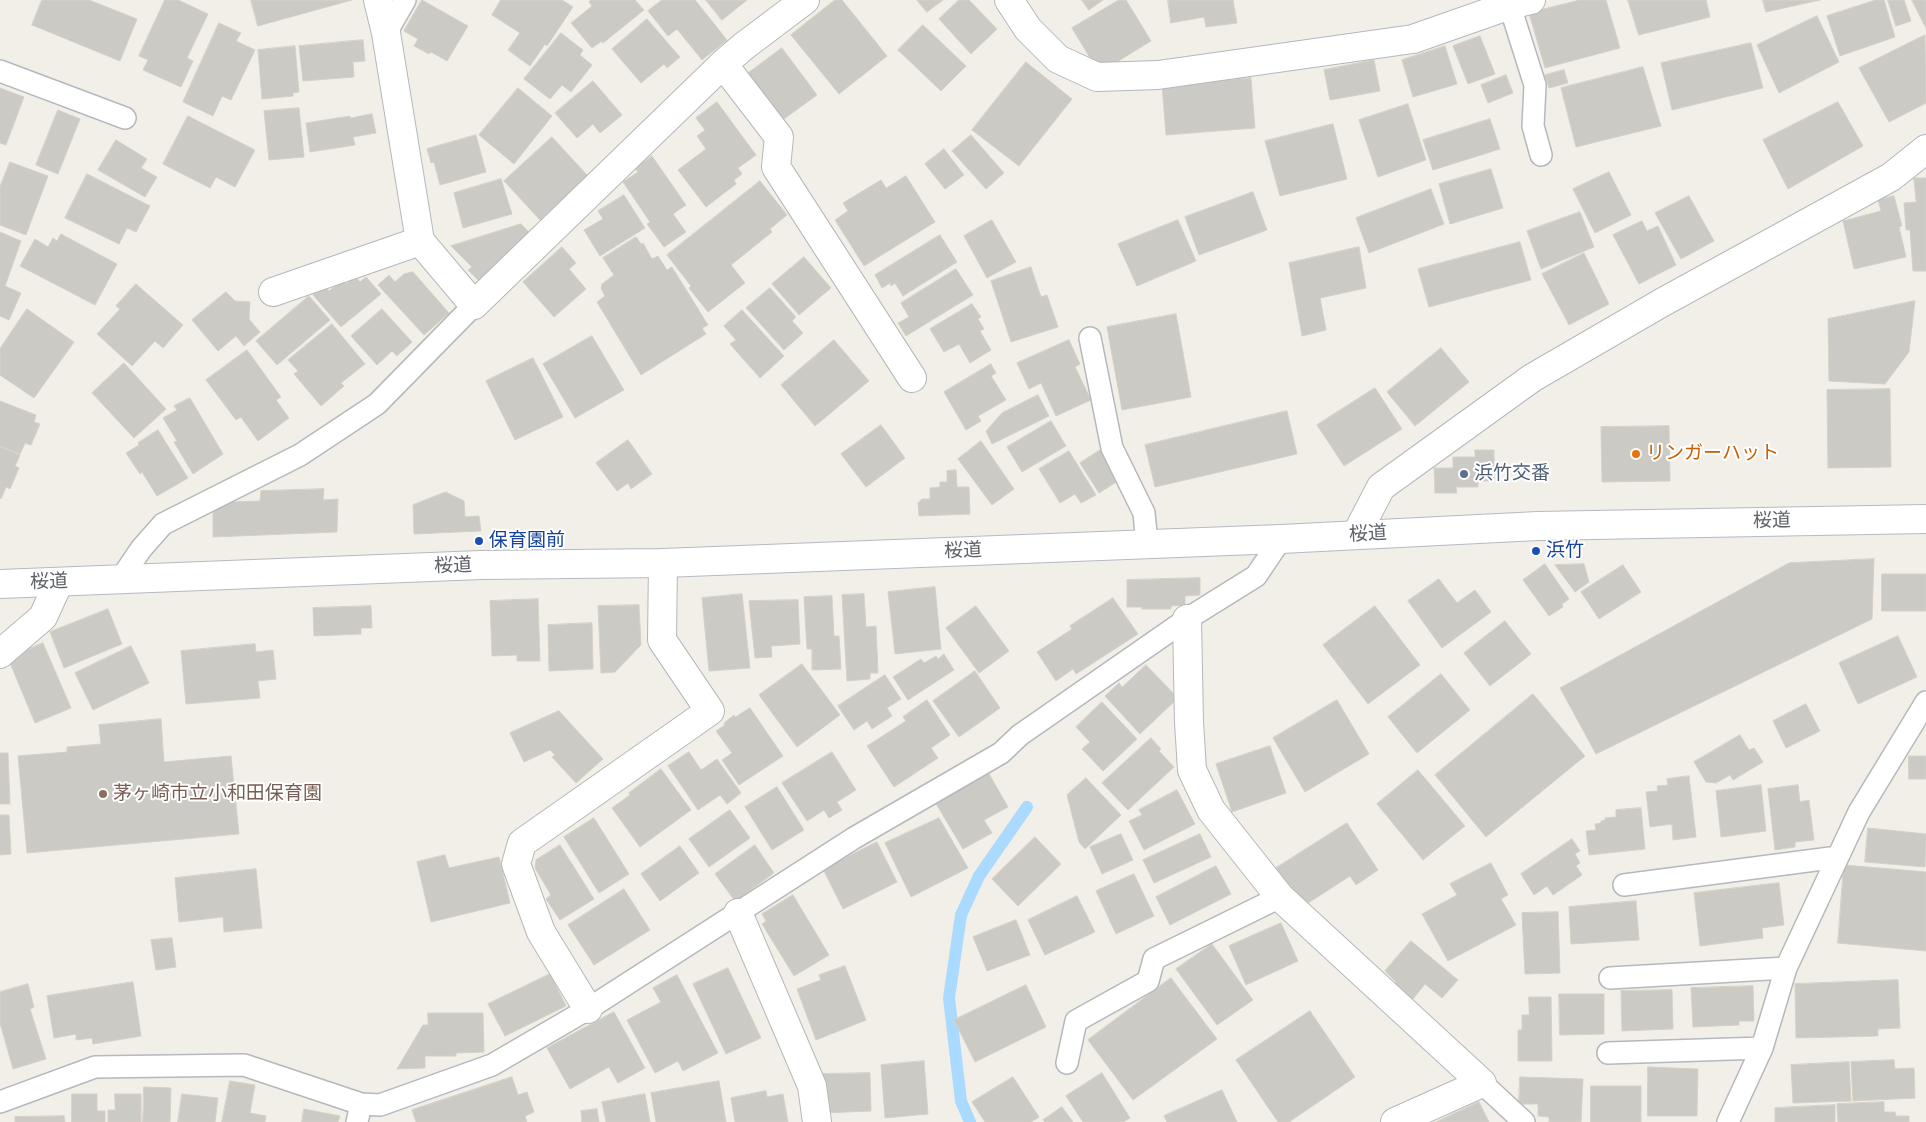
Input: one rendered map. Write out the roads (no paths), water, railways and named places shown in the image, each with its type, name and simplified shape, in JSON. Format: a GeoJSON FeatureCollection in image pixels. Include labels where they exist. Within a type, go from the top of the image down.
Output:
{"type":"FeatureCollection","features":[{"type":"Feature","properties":{"kind":"street"},"geometry":{"type":"LineString","coordinates":[[378,0],[386,33],[420,241],[474,305],[723,64],[805,0]]}},
{"type":"Feature","properties":{"kind":"street"},"geometry":{"type":"LineString","coordinates":[[1009,0],[1028,29],[1058,59],[1097,77],[1158,74],[1413,40],[1516,2]]}},
{"type":"Feature","properties":{"kind":"street"},"geometry":{"type":"LineString","coordinates":[[723,64],[779,137],[776,167],[912,378]]}},
{"type":"Feature","properties":{"kind":"street"},"geometry":{"type":"LineString","coordinates":[[1356,535],[1381,487],[1532,378],[1663,302],[1891,177],[1926,149]]}},
{"type":"Feature","properties":{"kind":"street"},"geometry":{"type":"LineString","coordinates":[[273,292],[420,241]]}},
{"type":"Feature","properties":{"kind":"street","name":"桜道"},"geometry":{"type":"LineString","coordinates":[[0,584],[481,565],[663,563],[1538,526],[1926,518]]}},
{"type":"Feature","properties":{"kind":"street"},"geometry":{"type":"LineString","coordinates":[[588,1008],[541,932],[516,864],[522,843],[710,711],[662,640],[663,563]]}},
{"type":"Feature","properties":{"kind":"street"},"geometry":{"type":"LineString","coordinates":[[0,654],[43,617],[59,582]]}},
{"type":"Feature","properties":{"kind":"street"},"geometry":{"type":"LineString","coordinates":[[1187,619],[1188,722],[1192,770],[1211,810],[1280,897],[1482,1083],[1395,1122]]}},
{"type":"Feature","properties":{"kind":"street"},"geometry":{"type":"LineString","coordinates":[[738,914],[812,1086],[817,1122]]}},
{"type":"Feature","properties":{"kind":"lane"},"geometry":{"type":"LineString","coordinates":[[386,33],[405,0]]}},
{"type":"Feature","properties":{"kind":"lane"},"geometry":{"type":"LineString","coordinates":[[1516,2],[1535,85],[1533,126],[1541,155]]}},
{"type":"Feature","properties":{"kind":"lane"},"geometry":{"type":"LineString","coordinates":[[0,71],[125,118]]}},
{"type":"Feature","properties":{"kind":"lane"},"geometry":{"type":"LineString","coordinates":[[120,580],[141,549],[163,524],[300,455],[377,404],[474,305]]}},
{"type":"Feature","properties":{"kind":"lane"},"geometry":{"type":"LineString","coordinates":[[1090,338],[1112,448],[1144,513],[1147,544]]}},
{"type":"Feature","properties":{"kind":"lane"},"geometry":{"type":"LineString","coordinates":[[0,1102],[95,1067],[244,1065],[359,1113],[492,1065],[588,1008],[738,914],[854,838],[1001,753],[1020,735],[1187,619],[1256,576],[1281,538]]}},
{"type":"Feature","properties":{"kind":"lane"},"geometry":{"type":"LineString","coordinates":[[1728,1122],[1762,1048],[1786,968],[1859,812],[1926,702]]}},
{"type":"Feature","properties":{"kind":"lane"},"geometry":{"type":"LineString","coordinates":[[1624,885],[1838,858]]}},
{"type":"Feature","properties":{"kind":"lane"},"geometry":{"type":"LineString","coordinates":[[1067,1063],[1076,1021],[1148,981],[1154,959],[1280,897]]}},
{"type":"Feature","properties":{"kind":"lane"},"geometry":{"type":"LineString","coordinates":[[1610,978],[1786,968]]}},
{"type":"Feature","properties":{"kind":"lane"},"geometry":{"type":"LineString","coordinates":[[1608,1053],[1762,1048]]}},
{"type":"Feature","properties":{"kind":"lane"},"geometry":{"type":"LineString","coordinates":[[1482,1083],[1524,1122]]}},
{"type":"Feature","properties":{"kind":"waterway"},"geometry":{"type":"LineString","coordinates":[[970,1122],[961,1101],[949,998],[961,915],[979,876],[1027,807]]}},
{"type":"Feature","properties":{"kind":"place","name":"リンガーハット"},"geometry":{"type":"Point","coordinates":[1636,454]}},
{"type":"Feature","properties":{"kind":"place","name":"浜竹交番"},"geometry":{"type":"Point","coordinates":[1464,474]}},
{"type":"Feature","properties":{"kind":"place","name":"保育園前"},"geometry":{"type":"Point","coordinates":[479,541]}},
{"type":"Feature","properties":{"kind":"place","name":"浜竹"},"geometry":{"type":"Point","coordinates":[1536,551]}},
{"type":"Feature","properties":{"kind":"place","name":"茅ヶ崎市立小和田保育園"},"geometry":{"type":"Point","coordinates":[103,794]}}]}
